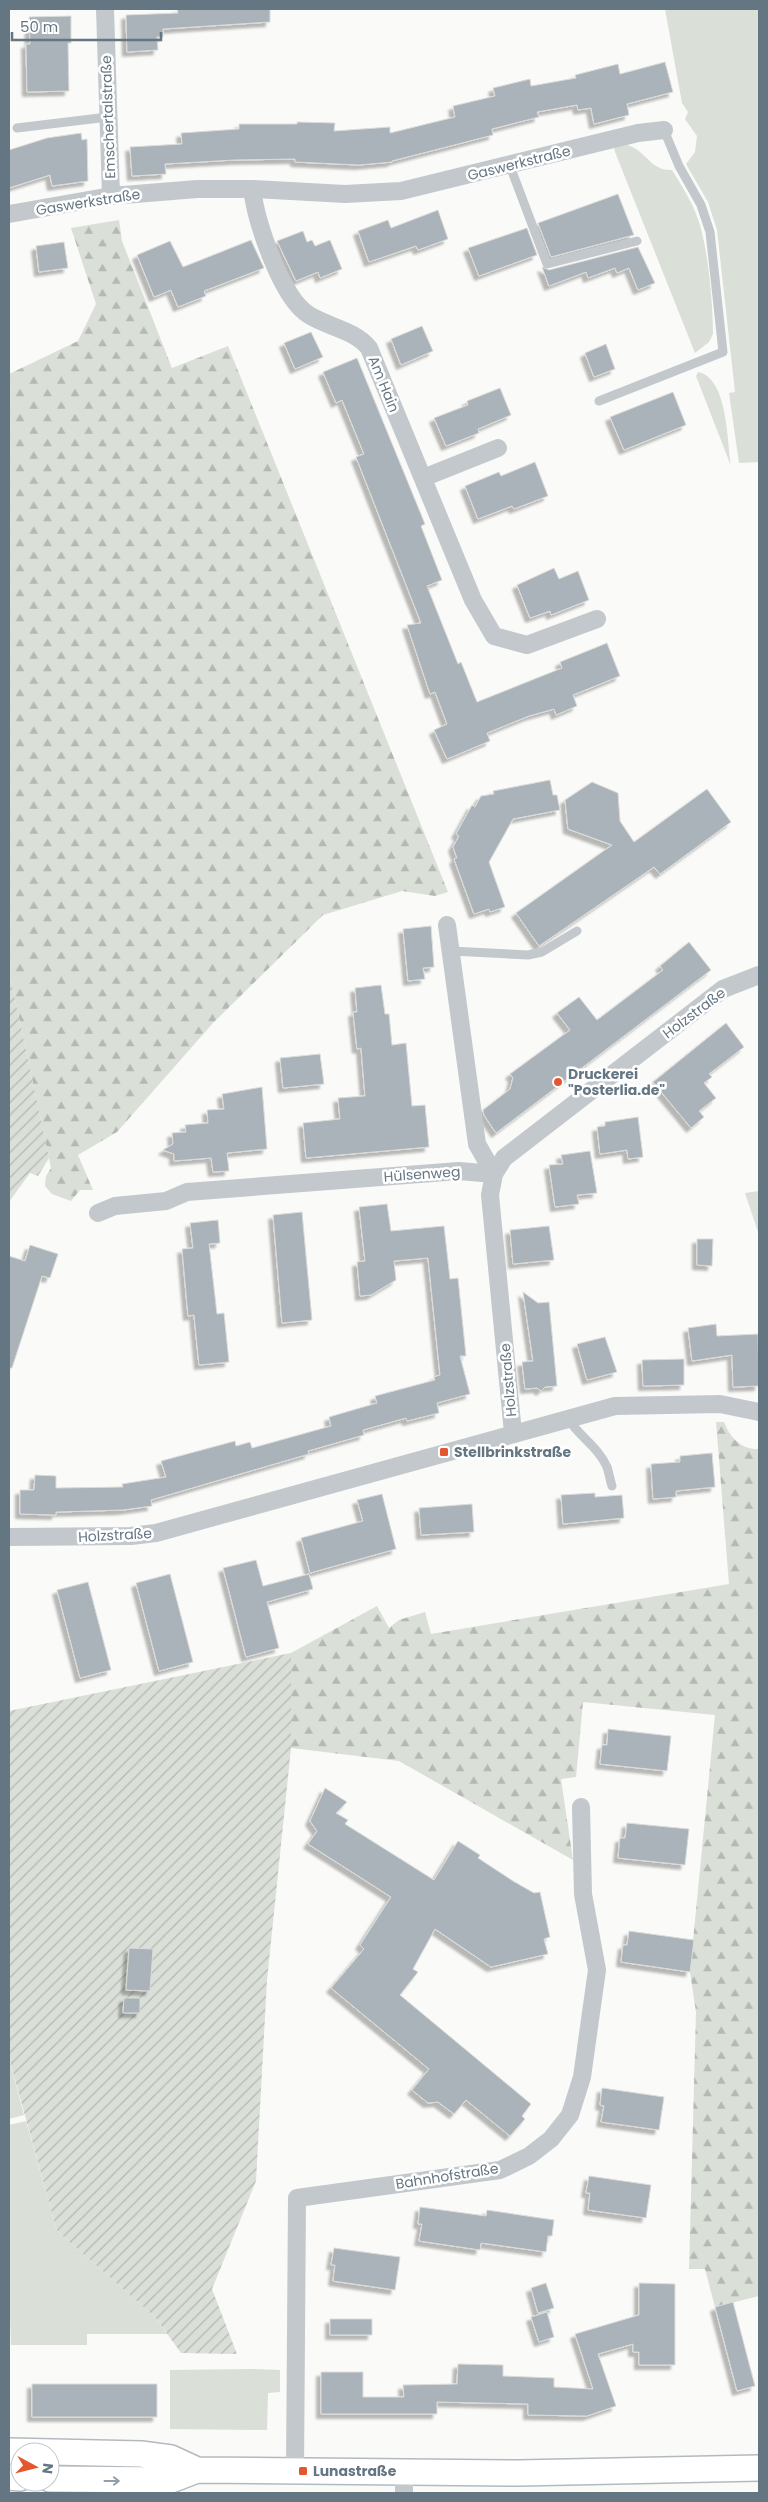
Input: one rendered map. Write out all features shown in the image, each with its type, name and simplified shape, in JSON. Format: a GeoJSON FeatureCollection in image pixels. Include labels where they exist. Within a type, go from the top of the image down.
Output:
{"type":"FeatureCollection","features":[{"type":"Feature","properties":{"kind":"main road"},"geometry":{"type":"LineString","coordinates":[[60,2451],[141,2454],[170,2458],[197,2470]]}},
{"type":"Feature","properties":{"kind":"main road"},"geometry":{"type":"LineString","coordinates":[[60,2477],[64,2451]]}},
{"type":"Feature","properties":{"kind":"main road"},"geometry":{"type":"LineString","coordinates":[[60,2484],[171,2480],[197,2470],[295,2471],[404,2482],[558,2473],[759,2468]]}},
{"type":"Feature","properties":{"kind":"street","name":"Emschertalstraße"},"geometry":{"type":"LineString","coordinates":[[105,9],[111,196]]}},
{"type":"Feature","properties":{"kind":"street","name":"Gaswerkstraße"},"geometry":{"type":"LineString","coordinates":[[9,214],[111,196],[197,189],[252,189],[345,194],[401,191],[510,166],[638,133],[664,130]]}},
{"type":"Feature","properties":{"kind":"street","name":"Am Hain"},"geometry":{"type":"LineString","coordinates":[[252,189],[255,212],[287,293],[308,315],[357,337],[369,348],[473,600],[494,636],[527,645],[597,619]]}},
{"type":"Feature","properties":{"kind":"street"},"geometry":{"type":"LineString","coordinates":[[423,478],[498,448]]}},
{"type":"Feature","properties":{"kind":"street"},"geometry":{"type":"LineString","coordinates":[[448,925],[477,1144],[494,1174]]}},
{"type":"Feature","properties":{"kind":"street","name":"Holzstraße"},"geometry":{"type":"LineString","coordinates":[[9,1537],[156,1534],[513,1433],[490,1194],[494,1174],[504,1158],[723,989],[759,975]]}},
{"type":"Feature","properties":{"kind":"street","name":"Hülsenweg"},"geometry":{"type":"LineString","coordinates":[[98,1213],[115,1206],[166,1201],[187,1192],[459,1171],[494,1174]]}},
{"type":"Feature","properties":{"kind":"street"},"geometry":{"type":"LineString","coordinates":[[513,1433],[569,1420],[615,1406],[720,1404],[759,1412]]}},
{"type":"Feature","properties":{"kind":"street","name":"Bahnhofstraße"},"geometry":{"type":"LineString","coordinates":[[295,2471],[297,2198],[500,2170],[529,2156],[552,2139],[570,2116],[582,2077],[597,1970],[583,1894],[581,1807]]}},
{"type":"Feature","properties":{"kind":"lane"},"geometry":{"type":"LineString","coordinates":[[17,128],[108,117]]}},
{"type":"Feature","properties":{"kind":"lane","name":"Gaswerkstraße"},"geometry":{"type":"LineString","coordinates":[[599,401],[723,352],[710,232],[701,205],[679,166],[664,130]]}},
{"type":"Feature","properties":{"kind":"lane"},"geometry":{"type":"LineString","coordinates":[[510,166],[547,264],[637,242]]}},
{"type":"Feature","properties":{"kind":"lane"},"geometry":{"type":"LineString","coordinates":[[451,951],[528,954],[542,952],[577,931]]}},
{"type":"Feature","properties":{"kind":"lane"},"geometry":{"type":"LineString","coordinates":[[569,1420],[576,1432],[599,1454],[607,1466],[612,1486]]}},
{"type":"Feature","properties":{"kind":"green space"},"geometry":{"type":"Polygon","coordinates":[[[665,9],[759,9],[759,462],[739,463],[729,393],[735,392],[717,230],[708,202],[686,164],[695,152],[697,136],[685,119],[688,112],[682,103],[665,9]]]}},
{"type":"Feature","properties":{"kind":"green space"},"geometry":{"type":"Polygon","coordinates":[[[627,145],[639,151],[658,167],[672,170],[697,215],[705,247],[713,334],[709,342],[695,353],[615,152],[614,147],[627,145]]]}},
{"type":"Feature","properties":{"kind":"green space"},"geometry":{"type":"Polygon","coordinates":[[[119,220],[122,241],[172,368],[228,346],[448,892],[435,896],[402,891],[323,915],[213,1023],[117,1132],[78,1155],[93,1190],[80,1190],[71,1201],[52,1194],[45,1186],[46,1176],[51,1168],[9,971],[9,374],[78,341],[96,304],[71,228],[119,220]]]}},
{"type":"Feature","properties":{"kind":"green space"},"geometry":{"type":"Polygon","coordinates":[[[698,372],[708,377],[721,398],[727,427],[731,466],[696,376],[698,372]]]}},
{"type":"Feature","properties":{"kind":"green space"},"geometry":{"type":"Polygon","coordinates":[[[9,971],[49,1158],[38,1176],[30,1173],[9,1202],[9,971]]]}},
{"type":"Feature","properties":{"kind":"green space"},"geometry":{"type":"Polygon","coordinates":[[[759,1191],[759,1235],[745,1193],[759,1191]]]}},
{"type":"Feature","properties":{"kind":"green space"},"geometry":{"type":"Polygon","coordinates":[[[716,1422],[724,1422],[737,1442],[753,1449],[759,1449],[759,2296],[715,2307],[705,2269],[689,2269],[696,2012],[690,1972],[715,1715],[583,1702],[576,1777],[561,1779],[573,1860],[399,1761],[291,1748],[291,1653],[377,1606],[389,1628],[399,1620],[425,1612],[431,1634],[729,1584],[716,1422]]]}},
{"type":"Feature","properties":{"kind":"green space"},"geometry":{"type":"Polygon","coordinates":[[[291,1653],[291,1748],[267,1980],[256,2181],[212,2289],[237,2354],[181,2353],[155,2317],[57,2231],[9,2058],[9,1711],[291,1653]]]}},
{"type":"Feature","properties":{"kind":"green space"},"geometry":{"type":"Polygon","coordinates":[[[9,2058],[24,2115],[9,2119],[9,2058]]]}},
{"type":"Feature","properties":{"kind":"green space"},"geometry":{"type":"Polygon","coordinates":[[[26,2121],[57,2231],[155,2317],[167,2334],[87,2334],[87,2345],[11,2345],[9,2125],[26,2121]]]}},
{"type":"Feature","properties":{"kind":"green space"},"geometry":{"type":"Polygon","coordinates":[[[170,2370],[280,2370],[280,2392],[268,2393],[267,2430],[170,2429],[170,2370]]]}},
{"type":"Feature","properties":{"kind":"building"},"geometry":{"type":"Polygon","coordinates":[[[177,9],[270,9],[270,22],[163,29],[163,37],[157,37],[158,50],[127,52],[126,15],[178,13],[177,9]]]}},
{"type":"Feature","properties":{"kind":"building"},"geometry":{"type":"Polygon","coordinates":[[[71,16],[71,43],[68,43],[69,91],[27,92],[26,44],[30,44],[29,17],[71,16]]]}},
{"type":"Feature","properties":{"kind":"building"},"geometry":{"type":"Polygon","coordinates":[[[665,62],[673,92],[627,104],[629,115],[594,124],[591,108],[578,110],[577,105],[537,112],[539,117],[492,129],[493,135],[392,162],[359,165],[295,162],[295,159],[234,160],[165,164],[166,174],[132,176],[130,147],[182,144],[181,133],[239,129],[239,124],[297,124],[297,122],[335,123],[334,131],[390,127],[390,133],[455,117],[453,106],[495,96],[493,88],[530,79],[531,86],[576,78],[575,75],[618,64],[620,74],[665,62]]]}},
{"type":"Feature","properties":{"kind":"building"},"geometry":{"type":"Polygon","coordinates":[[[81,133],[82,140],[87,139],[88,181],[52,186],[50,175],[9,188],[9,150],[47,138],[81,133]]]}},
{"type":"Feature","properties":{"kind":"building"},"geometry":{"type":"Polygon","coordinates":[[[618,194],[634,235],[551,257],[538,223],[618,194]]]}},
{"type":"Feature","properties":{"kind":"building"},"geometry":{"type":"Polygon","coordinates":[[[438,210],[448,239],[418,250],[416,246],[369,262],[358,231],[388,220],[391,228],[438,210]]]}},
{"type":"Feature","properties":{"kind":"building"},"geometry":{"type":"Polygon","coordinates":[[[527,228],[537,255],[479,276],[468,248],[527,228]]]}},
{"type":"Feature","properties":{"kind":"building"},"geometry":{"type":"Polygon","coordinates":[[[303,231],[307,242],[312,240],[315,246],[330,240],[342,269],[320,278],[318,272],[296,281],[277,241],[303,231]]]}},
{"type":"Feature","properties":{"kind":"building"},"geometry":{"type":"Polygon","coordinates":[[[251,240],[264,268],[204,291],[206,296],[178,307],[171,290],[154,297],[137,255],[170,241],[183,267],[251,240]]]}},
{"type":"Feature","properties":{"kind":"building"},"geometry":{"type":"Polygon","coordinates":[[[64,242],[68,268],[39,272],[36,246],[64,242]]]}},
{"type":"Feature","properties":{"kind":"building"},"geometry":{"type":"Polygon","coordinates":[[[638,247],[655,283],[638,290],[629,268],[617,273],[615,268],[588,278],[586,272],[549,286],[542,267],[549,270],[638,247]]]}},
{"type":"Feature","properties":{"kind":"building"},"geometry":{"type":"Polygon","coordinates":[[[422,326],[433,351],[401,365],[391,339],[422,326]]]}},
{"type":"Feature","properties":{"kind":"building"},"geometry":{"type":"Polygon","coordinates":[[[311,332],[323,357],[295,369],[284,343],[311,332]]]}},
{"type":"Feature","properties":{"kind":"building"},"geometry":{"type":"Polygon","coordinates":[[[606,344],[615,369],[594,377],[585,353],[606,344]]]}},
{"type":"Feature","properties":{"kind":"building"},"geometry":{"type":"Polygon","coordinates":[[[357,358],[425,524],[421,526],[442,580],[427,586],[458,664],[461,662],[477,702],[562,668],[560,662],[607,643],[620,676],[573,695],[577,706],[556,715],[554,709],[529,716],[487,733],[490,741],[447,759],[434,730],[447,724],[435,692],[430,694],[407,625],[421,623],[356,457],[364,454],[342,400],[336,403],[323,372],[357,358]]]}},
{"type":"Feature","properties":{"kind":"building"},"geometry":{"type":"Polygon","coordinates":[[[500,388],[511,415],[478,429],[479,433],[446,446],[434,418],[468,405],[467,401],[500,388]]]}},
{"type":"Feature","properties":{"kind":"building"},"geometry":{"type":"Polygon","coordinates":[[[673,392],[686,425],[624,450],[610,417],[673,392]]]}},
{"type":"Feature","properties":{"kind":"building"},"geometry":{"type":"Polygon","coordinates":[[[535,462],[548,496],[514,509],[512,506],[478,519],[465,486],[499,472],[501,476],[535,462]]]}},
{"type":"Feature","properties":{"kind":"building"},"geometry":{"type":"Polygon","coordinates":[[[554,568],[559,579],[578,571],[589,600],[551,615],[550,611],[530,618],[517,585],[554,568]]]}},
{"type":"Feature","properties":{"kind":"building"},"geometry":{"type":"Polygon","coordinates":[[[550,780],[553,795],[557,795],[560,810],[513,819],[489,862],[505,907],[490,912],[489,909],[474,914],[454,859],[457,858],[453,847],[459,836],[456,834],[472,805],[475,807],[481,796],[494,794],[493,791],[550,780]]]}},
{"type":"Feature","properties":{"kind":"building"},"geometry":{"type":"Polygon","coordinates":[[[592,782],[618,793],[620,821],[634,842],[707,789],[731,822],[660,874],[654,867],[539,946],[516,913],[612,845],[568,829],[565,800],[592,782]]]}},
{"type":"Feature","properties":{"kind":"building"},"geometry":{"type":"Polygon","coordinates":[[[431,926],[434,967],[423,968],[425,979],[408,981],[403,929],[431,926]]]}},
{"type":"Feature","properties":{"kind":"building"},"geometry":{"type":"Polygon","coordinates":[[[689,942],[711,970],[496,1133],[484,1115],[483,1110],[510,1089],[513,1078],[510,1074],[570,1030],[557,1013],[579,997],[597,1020],[663,970],[660,966],[689,942]]]}},
{"type":"Feature","properties":{"kind":"building"},"geometry":{"type":"Polygon","coordinates":[[[381,985],[385,1014],[389,1014],[392,1045],[406,1043],[412,1106],[425,1105],[429,1147],[306,1158],[303,1123],[340,1119],[338,1098],[365,1096],[361,1048],[357,1049],[353,1012],[357,1012],[355,988],[381,985]]]}},
{"type":"Feature","properties":{"kind":"building"},"geometry":{"type":"Polygon","coordinates":[[[726,1023],[744,1047],[709,1074],[712,1077],[704,1083],[716,1098],[699,1111],[704,1117],[691,1128],[653,1082],[726,1023]]]}},
{"type":"Feature","properties":{"kind":"building"},"geometry":{"type":"Polygon","coordinates":[[[320,1054],[324,1084],[283,1088],[280,1058],[320,1054]]]}},
{"type":"Feature","properties":{"kind":"building"},"geometry":{"type":"Polygon","coordinates":[[[262,1087],[267,1149],[227,1153],[229,1171],[213,1172],[211,1158],[174,1161],[174,1154],[163,1150],[173,1144],[172,1133],[186,1132],[185,1125],[208,1123],[207,1110],[224,1109],[222,1094],[262,1087]]]}},
{"type":"Feature","properties":{"kind":"building"},"geometry":{"type":"Polygon","coordinates":[[[638,1117],[643,1157],[628,1159],[627,1150],[600,1154],[597,1127],[605,1126],[605,1122],[638,1117]]]}},
{"type":"Feature","properties":{"kind":"building"},"geometry":{"type":"Polygon","coordinates":[[[590,1151],[597,1193],[577,1195],[579,1204],[555,1207],[549,1165],[563,1164],[561,1155],[590,1151]]]}},
{"type":"Feature","properties":{"kind":"building"},"geometry":{"type":"Polygon","coordinates":[[[387,1204],[391,1231],[444,1226],[450,1279],[458,1278],[466,1356],[460,1356],[470,1394],[437,1403],[439,1413],[407,1421],[406,1418],[363,1430],[364,1435],[308,1451],[309,1454],[151,1500],[152,1506],[123,1510],[56,1512],[56,1515],[20,1514],[20,1490],[34,1490],[35,1475],[56,1476],[56,1488],[123,1487],[122,1484],[166,1477],[161,1461],[235,1441],[236,1446],[250,1442],[252,1448],[331,1426],[329,1417],[377,1403],[375,1396],[435,1380],[434,1377],[440,1375],[428,1258],[394,1261],[396,1280],[371,1295],[360,1296],[357,1262],[365,1261],[359,1207],[387,1204]]]}},
{"type":"Feature","properties":{"kind":"building"},"geometry":{"type":"Polygon","coordinates":[[[302,1212],[312,1320],[282,1323],[273,1215],[302,1212]]]}},
{"type":"Feature","properties":{"kind":"building"},"geometry":{"type":"Polygon","coordinates":[[[218,1220],[220,1243],[209,1244],[217,1314],[224,1313],[229,1362],[199,1365],[194,1315],[188,1316],[182,1249],[193,1248],[190,1223],[218,1220]]]}},
{"type":"Feature","properties":{"kind":"building"},"geometry":{"type":"Polygon","coordinates":[[[549,1226],[554,1260],[513,1264],[510,1230],[549,1226]]]}},
{"type":"Feature","properties":{"kind":"building"},"geometry":{"type":"Polygon","coordinates":[[[697,1239],[713,1239],[712,1266],[697,1265],[697,1239]]]}},
{"type":"Feature","properties":{"kind":"building"},"geometry":{"type":"Polygon","coordinates":[[[30,1245],[58,1254],[50,1278],[42,1276],[12,1368],[9,1368],[9,1256],[25,1261],[30,1245]]]}},
{"type":"Feature","properties":{"kind":"building"},"geometry":{"type":"Polygon","coordinates":[[[523,1292],[538,1303],[549,1302],[557,1386],[545,1387],[541,1391],[537,1388],[525,1389],[522,1362],[533,1361],[523,1292]]]}},
{"type":"Feature","properties":{"kind":"building"},"geometry":{"type":"Polygon","coordinates":[[[716,1324],[717,1336],[758,1334],[759,1386],[733,1387],[732,1355],[692,1361],[688,1328],[716,1324]]]}},
{"type":"Feature","properties":{"kind":"building"},"geometry":{"type":"Polygon","coordinates":[[[605,1337],[617,1372],[587,1380],[577,1344],[605,1337]]]}},
{"type":"Feature","properties":{"kind":"building"},"geometry":{"type":"Polygon","coordinates":[[[684,1359],[684,1385],[643,1386],[642,1360],[684,1359]]]}},
{"type":"Feature","properties":{"kind":"building"},"geometry":{"type":"Polygon","coordinates":[[[712,1453],[715,1487],[676,1491],[676,1497],[653,1499],[651,1464],[680,1462],[680,1456],[712,1453]]]}},
{"type":"Feature","properties":{"kind":"building"},"geometry":{"type":"Polygon","coordinates":[[[595,1493],[595,1497],[622,1495],[624,1518],[563,1524],[561,1495],[595,1493]]]}},
{"type":"Feature","properties":{"kind":"building"},"geometry":{"type":"Polygon","coordinates":[[[382,1494],[396,1549],[310,1573],[301,1538],[363,1521],[357,1500],[382,1494]]]}},
{"type":"Feature","properties":{"kind":"building"},"geometry":{"type":"Polygon","coordinates":[[[472,1504],[474,1532],[421,1535],[419,1508],[472,1504]]]}},
{"type":"Feature","properties":{"kind":"building"},"geometry":{"type":"Polygon","coordinates":[[[256,1560],[263,1586],[309,1574],[313,1589],[267,1602],[279,1648],[246,1657],[223,1568],[256,1560]]]}},
{"type":"Feature","properties":{"kind":"building"},"geometry":{"type":"Polygon","coordinates":[[[170,1574],[193,1662],[159,1671],[136,1583],[170,1574]]]}},
{"type":"Feature","properties":{"kind":"building"},"geometry":{"type":"Polygon","coordinates":[[[88,1582],[111,1670],[80,1678],[57,1590],[88,1582]]]}},
{"type":"Feature","properties":{"kind":"building"},"geometry":{"type":"Polygon","coordinates":[[[608,1729],[671,1736],[667,1771],[600,1764],[602,1745],[607,1745],[608,1729]]]}},
{"type":"Feature","properties":{"kind":"building"},"geometry":{"type":"Polygon","coordinates":[[[325,1788],[347,1802],[336,1813],[348,1820],[345,1824],[434,1880],[458,1841],[480,1855],[478,1858],[513,1881],[534,1893],[540,1892],[550,1937],[544,1939],[548,1954],[491,1967],[435,1929],[413,1969],[418,1972],[400,1995],[531,2104],[522,2116],[525,2119],[510,2136],[466,2100],[454,2114],[438,2102],[428,2103],[412,2090],[429,2069],[331,1988],[364,1949],[360,1945],[391,1897],[308,1844],[317,1831],[310,1821],[325,1788]]]}},
{"type":"Feature","properties":{"kind":"building"},"geometry":{"type":"Polygon","coordinates":[[[627,1823],[689,1829],[685,1865],[618,1858],[620,1838],[625,1838],[627,1823]]]}},
{"type":"Feature","properties":{"kind":"building"},"geometry":{"type":"Polygon","coordinates":[[[629,1931],[694,1940],[690,1972],[621,1962],[623,1945],[627,1945],[629,1931]]]}},
{"type":"Feature","properties":{"kind":"building"},"geometry":{"type":"Polygon","coordinates":[[[129,1948],[153,1949],[150,1991],[126,1990],[129,1948]]]}},
{"type":"Feature","properties":{"kind":"building"},"geometry":{"type":"Polygon","coordinates":[[[124,1998],[140,1998],[140,2013],[123,2013],[124,1998]]]}},
{"type":"Feature","properties":{"kind":"building"},"geometry":{"type":"Polygon","coordinates":[[[602,2088],[664,2097],[659,2130],[601,2122],[604,2106],[600,2105],[602,2088]]]}},
{"type":"Feature","properties":{"kind":"building"},"geometry":{"type":"Polygon","coordinates":[[[589,2176],[651,2185],[646,2218],[588,2210],[590,2193],[586,2193],[589,2176]]]}},
{"type":"Feature","properties":{"kind":"building"},"geometry":{"type":"Polygon","coordinates":[[[420,2207],[486,2216],[487,2210],[554,2220],[552,2236],[548,2236],[546,2252],[481,2243],[480,2250],[419,2241],[422,2224],[418,2224],[420,2207]]]}},
{"type":"Feature","properties":{"kind":"building"},"geometry":{"type":"Polygon","coordinates":[[[334,2248],[400,2257],[395,2290],[333,2281],[335,2265],[331,2265],[334,2248]]]}},
{"type":"Feature","properties":{"kind":"building"},"geometry":{"type":"Polygon","coordinates":[[[546,2283],[554,2308],[538,2313],[531,2288],[546,2283]]]}},
{"type":"Feature","properties":{"kind":"building"},"geometry":{"type":"Polygon","coordinates":[[[639,2283],[675,2284],[675,2365],[639,2365],[639,2352],[633,2352],[633,2344],[598,2354],[616,2406],[587,2416],[528,2415],[528,2404],[437,2402],[437,2414],[321,2414],[321,2372],[363,2372],[363,2397],[404,2397],[403,2385],[457,2384],[458,2364],[503,2365],[503,2376],[554,2378],[554,2387],[593,2389],[575,2334],[639,2315],[639,2283]]]}},
{"type":"Feature","properties":{"kind":"building"},"geometry":{"type":"Polygon","coordinates":[[[733,2302],[755,2386],[737,2391],[715,2307],[733,2302]]]}},
{"type":"Feature","properties":{"kind":"building"},"geometry":{"type":"Polygon","coordinates":[[[547,2312],[554,2337],[539,2342],[531,2317],[547,2312]]]}},
{"type":"Feature","properties":{"kind":"building"},"geometry":{"type":"Polygon","coordinates":[[[330,2319],[372,2319],[372,2335],[330,2335],[330,2319]]]}},
{"type":"Feature","properties":{"kind":"building"},"geometry":{"type":"Polygon","coordinates":[[[32,2384],[157,2384],[157,2417],[32,2417],[32,2384]]]}},
{"type":"Feature","properties":{"kind":"place","name":"Druckerei \"Posterlia.de\""},"geometry":{"type":"Point","coordinates":[558,1082]}},
{"type":"Feature","properties":{"kind":"place","name":"Stellbrinkstraße"},"geometry":{"type":"Point","coordinates":[444,1452]}},
{"type":"Feature","properties":{"kind":"place","name":"Lunastraße"},"geometry":{"type":"Point","coordinates":[303,2471]}}]}
